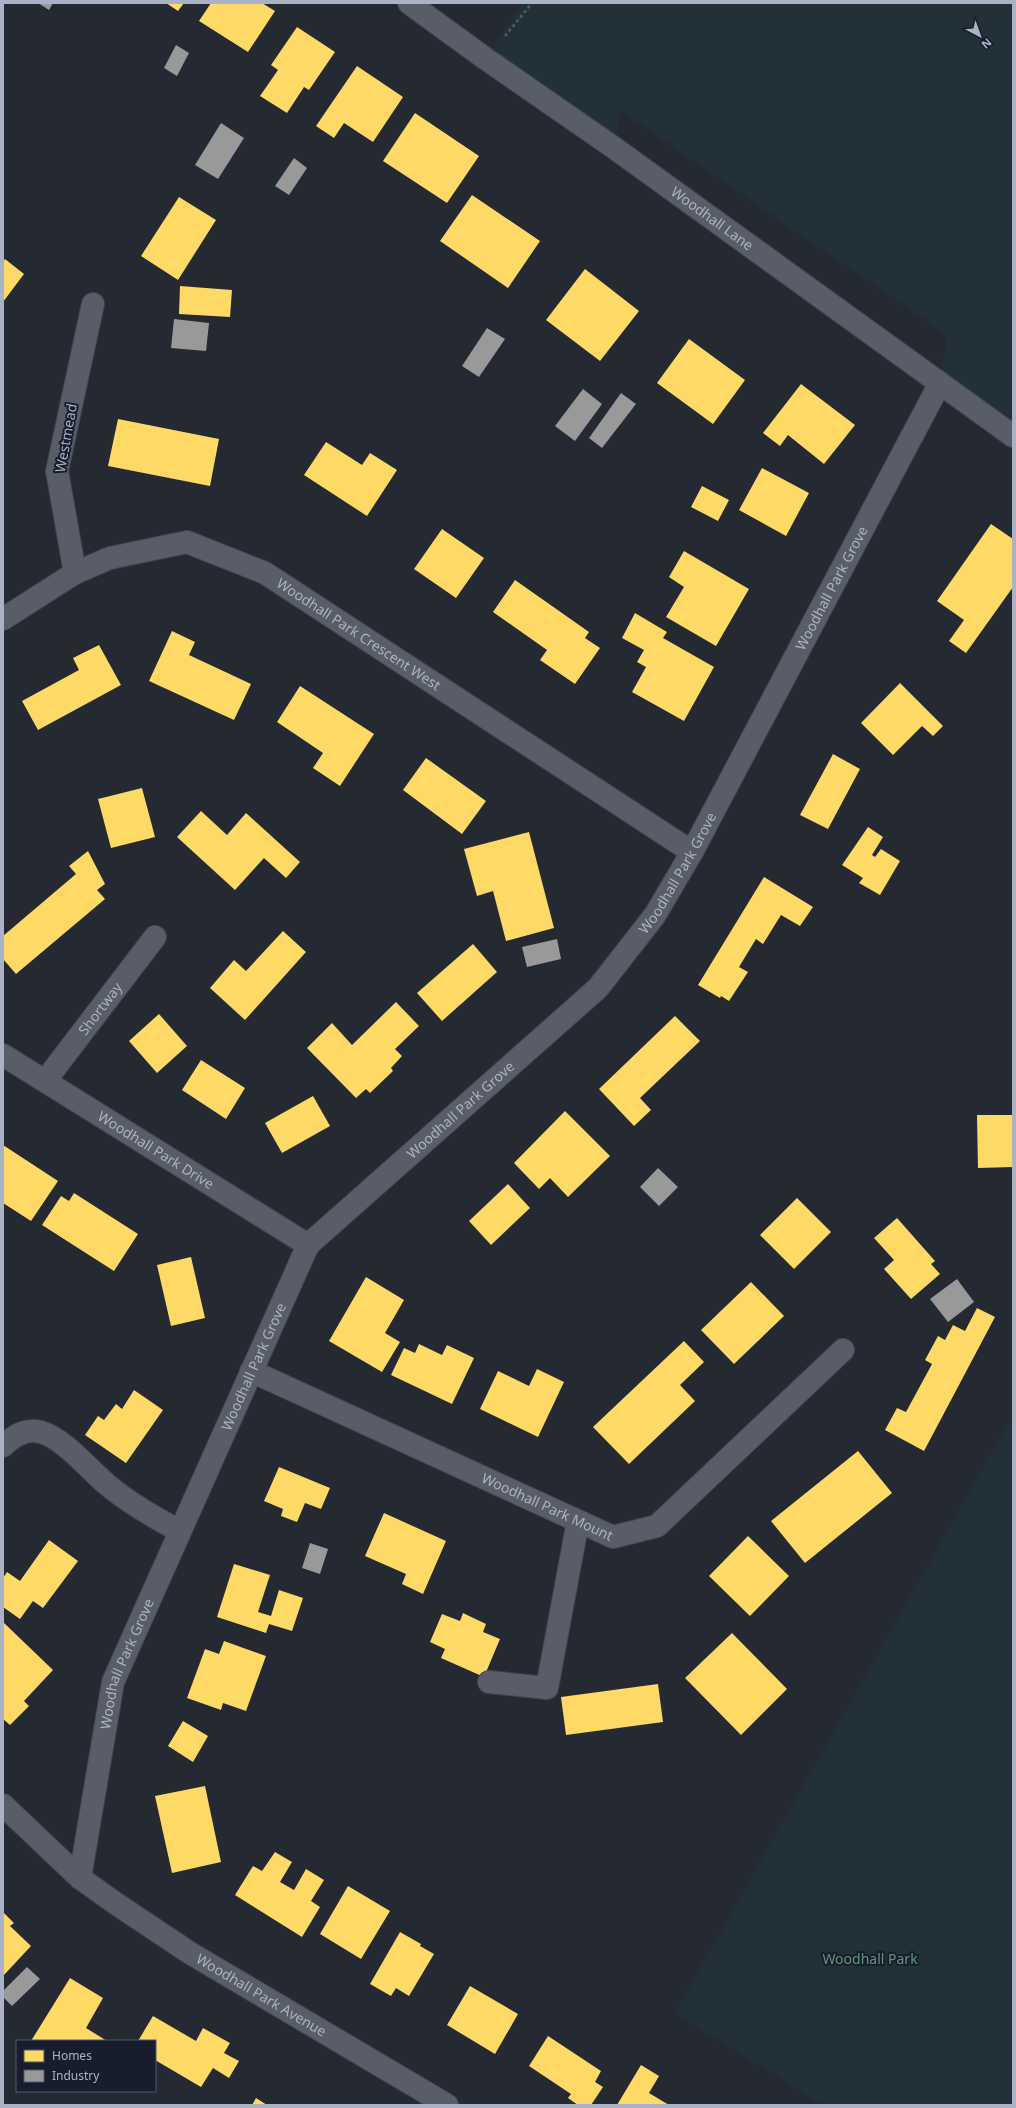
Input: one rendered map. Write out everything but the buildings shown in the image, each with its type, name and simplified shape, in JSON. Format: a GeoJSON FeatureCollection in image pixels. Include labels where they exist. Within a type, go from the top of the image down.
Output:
{"type":"FeatureCollection","features":[{"type":"Feature","properties":{"kind":"street","name":"Woodhall Lane"},"geometry":{"type":"LineString","coordinates":[[409,3],[486,60],[613,147],[1013,436]]}},
{"type":"Feature","properties":{"kind":"street","name":"Westmead"},"geometry":{"type":"LineString","coordinates":[[75,573],[57,471],[93,304]]}},
{"type":"Feature","properties":{"kind":"street","name":"Woodhall Park Grove"},"geometry":{"type":"LineString","coordinates":[[80,1878],[112,1682],[308,1245],[598,988],[655,915],[692,852],[940,383]]}},
{"type":"Feature","properties":{"kind":"street","name":"Woodhall Park Crescent West"},"geometry":{"type":"LineString","coordinates":[[3,619],[75,573],[110,558],[187,542],[265,573],[692,852]]}},
{"type":"Feature","properties":{"kind":"street","name":"Shortway"},"geometry":{"type":"LineString","coordinates":[[45,1081],[155,937]]}},
{"type":"Feature","properties":{"kind":"street","name":"Woodhall Park Drive"},"geometry":{"type":"LineString","coordinates":[[3,1055],[308,1245]]}},
{"type":"Feature","properties":{"kind":"street","name":"Woodhall Park Mount"},"geometry":{"type":"LineString","coordinates":[[251,1371],[613,1537],[657,1526],[843,1350]]}},
{"type":"Feature","properties":{"kind":"street"},"geometry":{"type":"LineString","coordinates":[[3,1446],[14,1437],[27,1430],[41,1432],[57,1440],[108,1486],[137,1508],[180,1531]]}},
{"type":"Feature","properties":{"kind":"street"},"geometry":{"type":"LineString","coordinates":[[489,1682],[547,1688],[578,1521]]}},
{"type":"Feature","properties":{"kind":"street","name":"Woodhall Park Avenue"},"geometry":{"type":"LineString","coordinates":[[3,1805],[80,1878],[118,1905],[190,1953],[447,2105]]}},
{"type":"Feature","properties":{"kind":"path"},"geometry":{"type":"LineString","coordinates":[[486,60],[532,3]]}},
{"type":"Feature","properties":{"kind":"green space"},"geometry":{"type":"Polygon","coordinates":[[[522,3],[1013,3],[1013,436],[940,383],[947,335],[621,111],[613,147],[486,59],[522,3]]]}},
{"type":"Feature","properties":{"kind":"green space","name":"Woodhall Park"},"geometry":{"type":"Polygon","coordinates":[[[1008,1424],[1013,1424],[1013,2105],[823,2105],[675,2013],[1008,1424]]]}}]}
